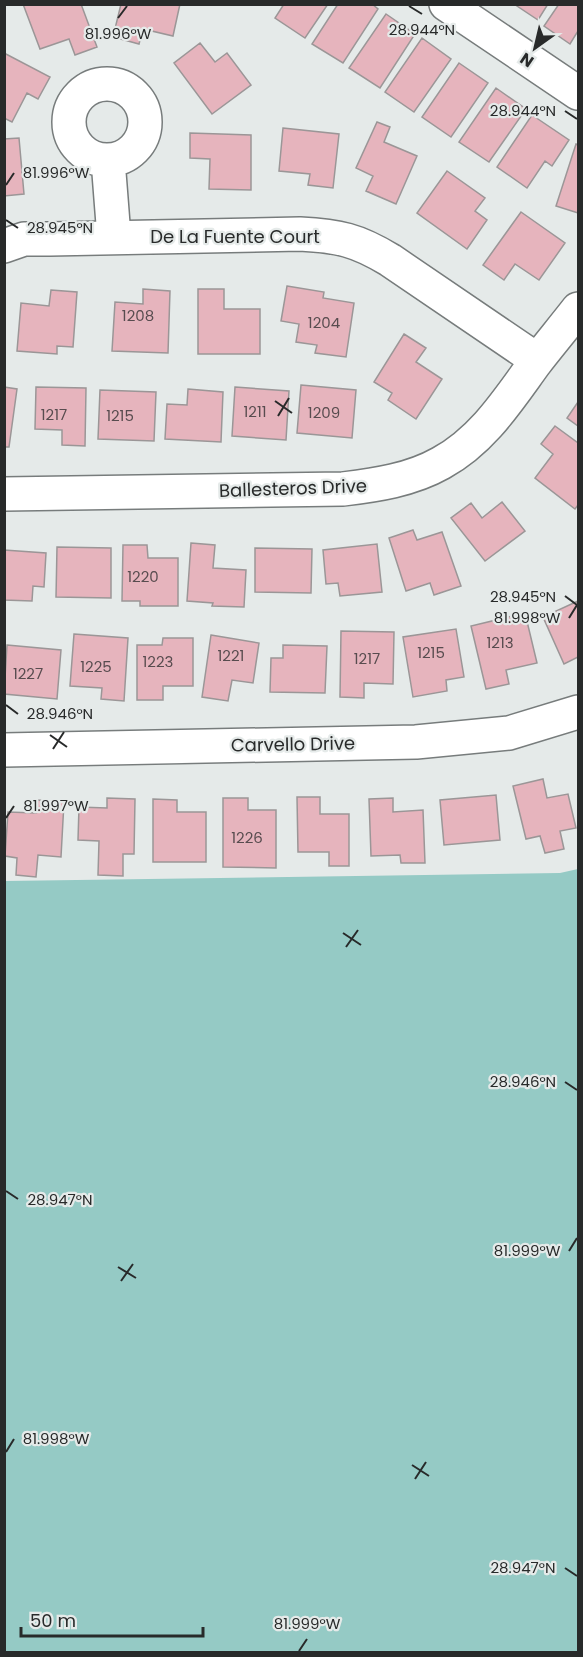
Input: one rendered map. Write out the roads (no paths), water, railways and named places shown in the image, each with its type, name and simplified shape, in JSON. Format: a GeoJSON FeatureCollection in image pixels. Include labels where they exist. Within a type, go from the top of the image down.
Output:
{"type":"FeatureCollection","features":[{"type":"Feature","properties":{"kind":"street"},"geometry":{"type":"LineString","coordinates":[[446,4],[579,93]]}},
{"type":"Feature","properties":{"kind":"street"},"geometry":{"type":"LineString","coordinates":[[108,160],[114,237]]}},
{"type":"Feature","properties":{"kind":"street","name":"De La Fuente Court"},"geometry":{"type":"LineString","coordinates":[[4,246],[24,239],[114,237],[300,234],[328,235],[349,239],[390,260],[537,360]]}},
{"type":"Feature","properties":{"kind":"street","name":"Ballesteros Drive"},"geometry":{"type":"LineString","coordinates":[[4,494],[343,489],[381,484],[441,464],[467,446],[493,421],[537,360],[579,309]]}},
{"type":"Feature","properties":{"kind":"street","name":"Carvello Drive"},"geometry":{"type":"LineString","coordinates":[[4,750],[416,742],[509,733],[579,712]]}}]}
